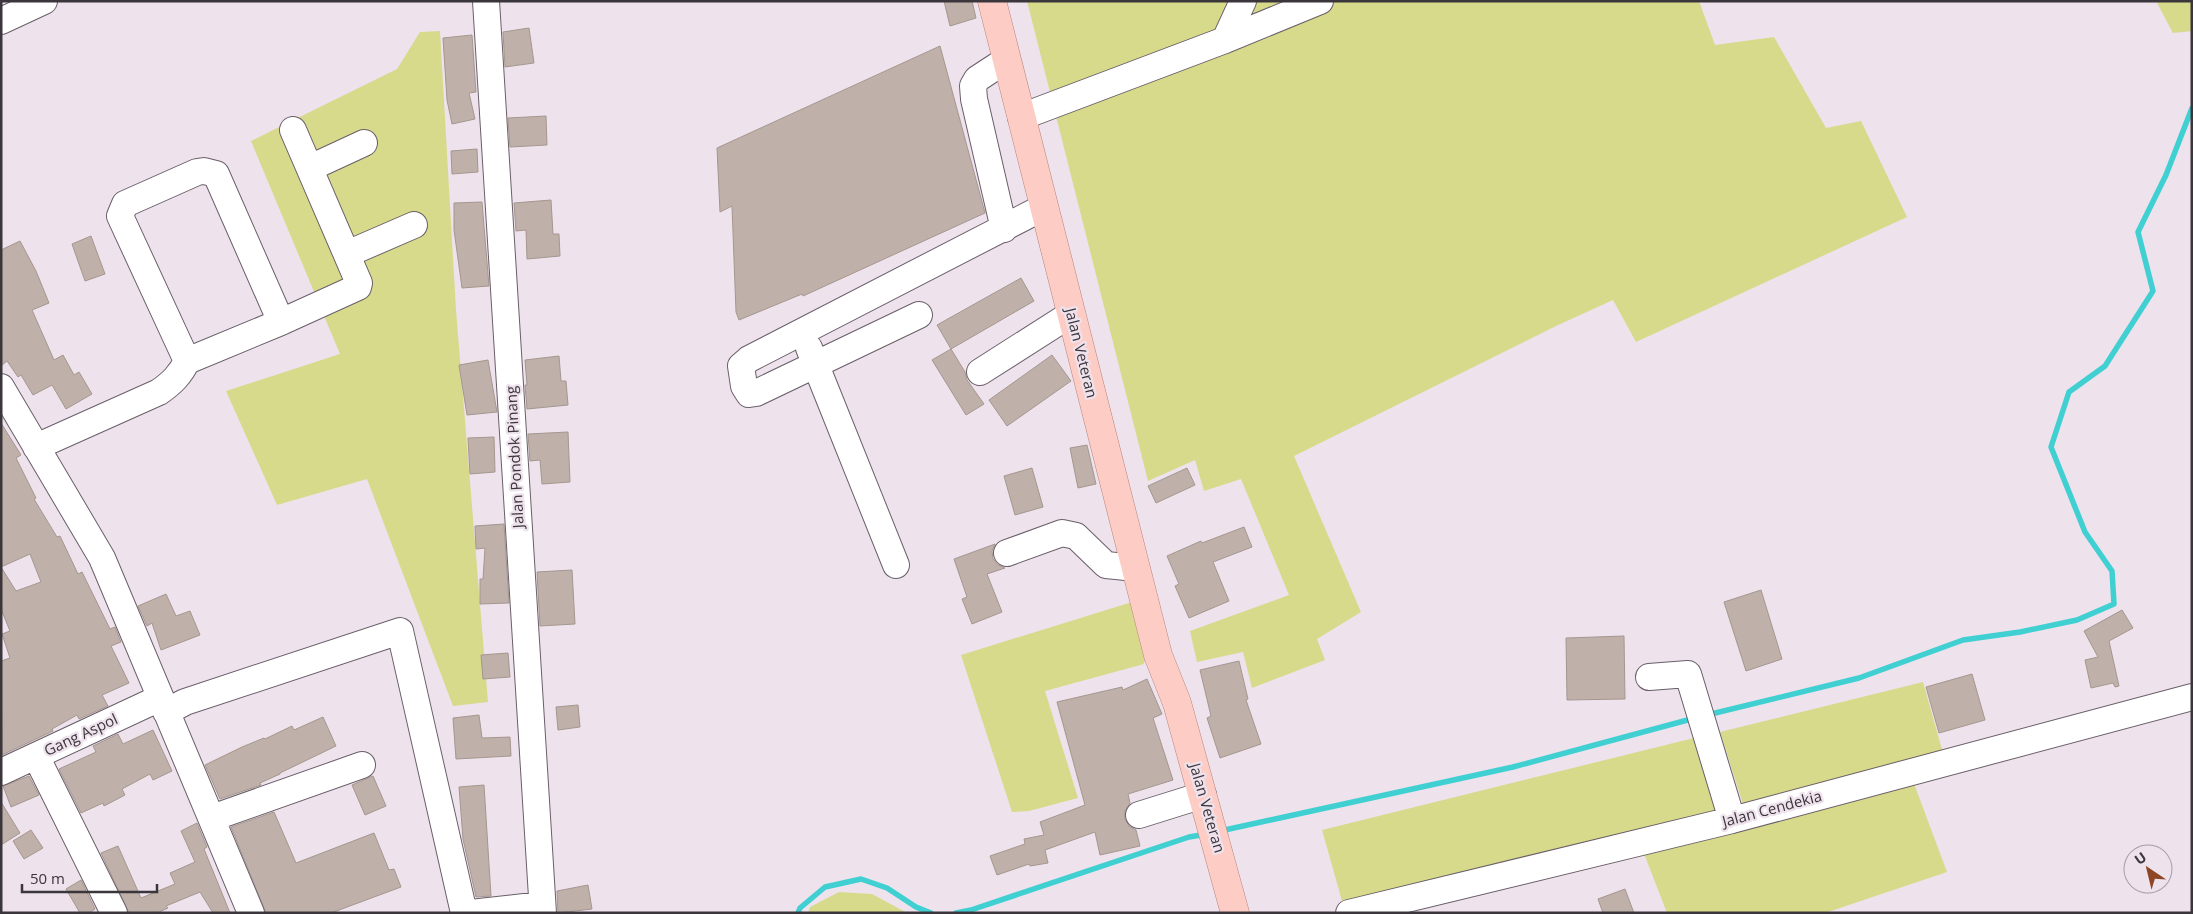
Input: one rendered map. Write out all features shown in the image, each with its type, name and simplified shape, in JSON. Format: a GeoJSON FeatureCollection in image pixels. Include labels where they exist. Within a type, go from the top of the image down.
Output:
{"type":"FeatureCollection","features":[{"type":"Feature","properties":{"kind":"main road","name":"Jalan Veteran"},"geometry":{"type":"LineString","coordinates":[[992,1],[1006,60],[1029,114],[1176,651],[1177,703]]}},
{"type":"Feature","properties":{"kind":"main road","name":"Jalan Veteran"},"geometry":{"type":"LineString","coordinates":[[1010,1],[1044,207],[1158,655],[1177,703],[1235,913]]}},
{"type":"Feature","properties":{"kind":"street"},"geometry":{"type":"LineString","coordinates":[[1,21],[44,1]]}},
{"type":"Feature","properties":{"kind":"street","name":"Jalan Pondok Pinang"},"geometry":{"type":"LineString","coordinates":[[486,1],[542,909]]}},
{"type":"Feature","properties":{"kind":"street"},"geometry":{"type":"LineString","coordinates":[[1225,40],[1243,1]]}},
{"type":"Feature","properties":{"kind":"street"},"geometry":{"type":"LineString","coordinates":[[1029,114],[1225,40],[1320,1]]}},
{"type":"Feature","properties":{"kind":"street"},"geometry":{"type":"LineString","coordinates":[[1004,229],[974,99],[973,86],[977,79],[1006,60]]}},
{"type":"Feature","properties":{"kind":"street"},"geometry":{"type":"LineString","coordinates":[[36,447],[159,392],[173,382],[182,372],[187,361],[281,322],[358,287],[358,280],[293,130]]}},
{"type":"Feature","properties":{"kind":"street"},"geometry":{"type":"LineString","coordinates":[[310,168],[364,143]]}},
{"type":"Feature","properties":{"kind":"street"},"geometry":{"type":"LineString","coordinates":[[187,361],[120,216],[120,212],[125,204],[196,172],[204,170],[216,174],[281,322]]}},
{"type":"Feature","properties":{"kind":"street"},"geometry":{"type":"LineString","coordinates":[[919,315],[756,393],[748,394],[744,386],[741,366],[749,359],[1044,207]]}},
{"type":"Feature","properties":{"kind":"street"},"geometry":{"type":"LineString","coordinates":[[347,254],[414,225]]}},
{"type":"Feature","properties":{"kind":"street"},"geometry":{"type":"LineString","coordinates":[[980,372],[1071,314]]}},
{"type":"Feature","properties":{"kind":"street"},"geometry":{"type":"LineString","coordinates":[[801,332],[817,364],[896,565]]}},
{"type":"Feature","properties":{"kind":"street"},"geometry":{"type":"LineString","coordinates":[[1,386],[102,558],[251,913]]}},
{"type":"Feature","properties":{"kind":"street"},"geometry":{"type":"LineString","coordinates":[[1007,553],[1062,533],[1076,536],[1106,565],[1136,568]]}},
{"type":"Feature","properties":{"kind":"street","name":"Gang Aspol"},"geometry":{"type":"LineString","coordinates":[[1,772],[163,705],[185,702],[400,631],[464,913]]}},
{"type":"Feature","properties":{"kind":"street"},"geometry":{"type":"LineString","coordinates":[[1649,677],[1688,674],[1732,820]]}},
{"type":"Feature","properties":{"kind":"street","name":"Jalan Cendekia"},"geometry":{"type":"LineString","coordinates":[[1349,913],[1732,820],[2192,697]]}},
{"type":"Feature","properties":{"kind":"street"},"geometry":{"type":"LineString","coordinates":[[36,756],[114,913]]}},
{"type":"Feature","properties":{"kind":"street"},"geometry":{"type":"LineString","coordinates":[[212,818],[362,765]]}},
{"type":"Feature","properties":{"kind":"street"},"geometry":{"type":"LineString","coordinates":[[1139,815],[1205,799]]}},
{"type":"Feature","properties":{"kind":"street"},"geometry":{"type":"LineString","coordinates":[[471,913],[542,909]]}},
{"type":"Feature","properties":{"kind":"green space"},"geometry":{"type":"Polygon","coordinates":[[[1027,1],[1699,1],[1715,45],[1774,37],[1826,128],[1861,121],[1907,217],[1636,342],[1613,300],[1556,326],[1294,456],[1361,612],[1317,639],[1325,660],[1252,688],[1243,652],[1197,662],[1190,631],[1289,595],[1241,479],[1204,491],[1195,460],[1148,481],[1027,1]]]}},
{"type":"Feature","properties":{"kind":"green space"},"geometry":{"type":"Polygon","coordinates":[[[2156,1],[2192,1],[2192,31],[2173,33],[2156,1]]]}},
{"type":"Feature","properties":{"kind":"green space"},"geometry":{"type":"Polygon","coordinates":[[[440,31],[456,310],[488,702],[453,706],[367,479],[277,505],[226,391],[340,354],[251,141],[397,69],[420,32],[440,31]]]}},
{"type":"Feature","properties":{"kind":"green space"},"geometry":{"type":"Polygon","coordinates":[[[1132,602],[1146,653],[1144,664],[1045,691],[1078,798],[1029,811],[1012,812],[961,655],[1132,602]]]}},
{"type":"Feature","properties":{"kind":"green space"},"geometry":{"type":"Polygon","coordinates":[[[1923,682],[1943,753],[1743,804],[1720,732],[1923,682]]]}},
{"type":"Feature","properties":{"kind":"green space"},"geometry":{"type":"Polygon","coordinates":[[[1702,736],[1723,811],[1342,901],[1322,830],[1702,736]]]}},
{"type":"Feature","properties":{"kind":"green space"},"geometry":{"type":"Polygon","coordinates":[[[1913,781],[1947,872],[1825,913],[1667,913],[1643,851],[1913,781]]]}},
{"type":"Feature","properties":{"kind":"green space"},"geometry":{"type":"Polygon","coordinates":[[[839,892],[872,894],[907,913],[808,913],[810,907],[839,892]]]}},
{"type":"Feature","properties":{"kind":"building"},"geometry":{"type":"Polygon","coordinates":[[[944,1],[972,1],[976,18],[950,26],[944,1]]]}},
{"type":"Feature","properties":{"kind":"building"},"geometry":{"type":"Polygon","coordinates":[[[529,28],[534,63],[505,67],[503,32],[529,28]]]}},
{"type":"Feature","properties":{"kind":"building"},"geometry":{"type":"Polygon","coordinates":[[[472,35],[476,92],[469,93],[475,119],[452,124],[447,100],[443,38],[472,35]]]}},
{"type":"Feature","properties":{"kind":"building"},"geometry":{"type":"Polygon","coordinates":[[[940,46],[985,213],[803,296],[802,294],[739,320],[736,312],[732,206],[720,212],[717,148],[940,46]]]}},
{"type":"Feature","properties":{"kind":"building"},"geometry":{"type":"Polygon","coordinates":[[[546,116],[547,145],[510,147],[508,118],[546,116]]]}},
{"type":"Feature","properties":{"kind":"building"},"geometry":{"type":"Polygon","coordinates":[[[477,149],[478,172],[452,174],[451,151],[477,149]]]}},
{"type":"Feature","properties":{"kind":"building"},"geometry":{"type":"Polygon","coordinates":[[[551,200],[553,234],[559,234],[560,256],[527,259],[526,230],[516,231],[514,203],[551,200]]]}},
{"type":"Feature","properties":{"kind":"building"},"geometry":{"type":"Polygon","coordinates":[[[482,202],[489,286],[462,288],[454,230],[454,203],[482,202]]]}},
{"type":"Feature","properties":{"kind":"building"},"geometry":{"type":"Polygon","coordinates":[[[91,236],[105,274],[85,281],[72,244],[91,236]]]}},
{"type":"Feature","properties":{"kind":"building"},"geometry":{"type":"Polygon","coordinates":[[[20,241],[36,271],[49,303],[32,310],[54,360],[63,355],[74,375],[79,372],[92,394],[66,409],[52,385],[33,395],[21,375],[18,377],[7,361],[1,366],[1,250],[20,241]]]}},
{"type":"Feature","properties":{"kind":"building"},"geometry":{"type":"Polygon","coordinates":[[[1021,278],[1034,301],[951,349],[937,325],[1021,278]]]}},
{"type":"Feature","properties":{"kind":"building"},"geometry":{"type":"Polygon","coordinates":[[[951,349],[965,372],[967,380],[984,404],[966,415],[932,360],[951,349]]]}},
{"type":"Feature","properties":{"kind":"building"},"geometry":{"type":"Polygon","coordinates":[[[1052,355],[1071,381],[1007,426],[989,400],[1052,355]]]}},
{"type":"Feature","properties":{"kind":"building"},"geometry":{"type":"Polygon","coordinates":[[[559,356],[561,381],[566,381],[568,405],[527,409],[525,360],[559,356]]]}},
{"type":"Feature","properties":{"kind":"building"},"geometry":{"type":"Polygon","coordinates":[[[488,360],[497,412],[467,415],[459,365],[488,360]]]}},
{"type":"Feature","properties":{"kind":"building"},"geometry":{"type":"Polygon","coordinates":[[[1,423],[21,455],[16,458],[36,498],[34,499],[57,537],[60,536],[78,574],[82,572],[110,629],[115,627],[121,642],[111,646],[129,683],[102,695],[108,706],[79,719],[77,715],[52,729],[53,731],[2,755],[1,661],[10,658],[2,634],[10,631],[1,609],[1,567],[1,423]],[[30,554],[1,567],[16,591],[41,582],[30,554]]]}},
{"type":"Feature","properties":{"kind":"building"},"geometry":{"type":"Polygon","coordinates":[[[568,432],[570,482],[542,484],[540,460],[530,461],[528,434],[568,432]]]}},
{"type":"Feature","properties":{"kind":"building"},"geometry":{"type":"Polygon","coordinates":[[[494,437],[495,472],[470,474],[468,438],[494,437]]]}},
{"type":"Feature","properties":{"kind":"building"},"geometry":{"type":"Polygon","coordinates":[[[1087,445],[1096,484],[1078,488],[1070,448],[1087,445]]]}},
{"type":"Feature","properties":{"kind":"building"},"geometry":{"type":"Polygon","coordinates":[[[1032,468],[1043,507],[1015,515],[1004,476],[1032,468]]]}},
{"type":"Feature","properties":{"kind":"building"},"geometry":{"type":"Polygon","coordinates":[[[1187,468],[1195,485],[1156,503],[1148,486],[1187,468]]]}},
{"type":"Feature","properties":{"kind":"building"},"geometry":{"type":"Polygon","coordinates":[[[504,524],[509,603],[480,604],[480,579],[483,579],[485,548],[476,549],[475,526],[504,524]]]}},
{"type":"Feature","properties":{"kind":"building"},"geometry":{"type":"Polygon","coordinates":[[[1244,527],[1252,547],[1213,562],[1229,601],[1189,618],[1175,586],[1179,584],[1167,556],[1201,541],[1202,543],[1244,527]]]}},
{"type":"Feature","properties":{"kind":"building"},"geometry":{"type":"Polygon","coordinates":[[[995,544],[992,551],[993,559],[998,565],[1005,568],[987,574],[1002,612],[972,624],[962,599],[967,597],[954,559],[995,544]]]}},
{"type":"Feature","properties":{"kind":"building"},"geometry":{"type":"Polygon","coordinates":[[[572,570],[575,624],[540,626],[537,572],[572,570]]]}},
{"type":"Feature","properties":{"kind":"building"},"geometry":{"type":"Polygon","coordinates":[[[1761,590],[1782,659],[1746,671],[1724,602],[1761,590]]]}},
{"type":"Feature","properties":{"kind":"building"},"geometry":{"type":"Polygon","coordinates":[[[166,594],[176,616],[190,611],[200,635],[161,650],[152,623],[147,626],[138,606],[166,594]]]}},
{"type":"Feature","properties":{"kind":"building"},"geometry":{"type":"Polygon","coordinates":[[[2122,610],[2133,628],[2109,641],[2119,686],[2115,687],[2113,683],[2091,688],[2085,660],[2098,657],[2084,631],[2122,610]]]}},
{"type":"Feature","properties":{"kind":"building"},"geometry":{"type":"Polygon","coordinates":[[[1624,636],[1625,699],[1567,700],[1566,638],[1624,636]]]}},
{"type":"Feature","properties":{"kind":"building"},"geometry":{"type":"Polygon","coordinates":[[[508,653],[510,677],[483,679],[481,655],[508,653]]]}},
{"type":"Feature","properties":{"kind":"building"},"geometry":{"type":"Polygon","coordinates":[[[1239,661],[1248,699],[1246,700],[1261,744],[1220,758],[1207,718],[1211,716],[1200,670],[1239,661]]]}},
{"type":"Feature","properties":{"kind":"building"},"geometry":{"type":"Polygon","coordinates":[[[1972,674],[1985,720],[1939,733],[1926,687],[1972,674]]]}},
{"type":"Feature","properties":{"kind":"building"},"geometry":{"type":"Polygon","coordinates":[[[1147,679],[1162,714],[1153,718],[1173,780],[1128,794],[1130,803],[1125,811],[1125,819],[1129,826],[1136,830],[1140,846],[1100,855],[1095,832],[1045,850],[1048,863],[1030,866],[1029,864],[997,875],[990,856],[1025,844],[1024,839],[1044,835],[1040,822],[1085,805],[1057,702],[1122,687],[1123,690],[1147,679]]]}},
{"type":"Feature","properties":{"kind":"building"},"geometry":{"type":"Polygon","coordinates":[[[578,705],[580,727],[558,730],[556,707],[578,705]]]}},
{"type":"Feature","properties":{"kind":"building"},"geometry":{"type":"Polygon","coordinates":[[[479,715],[482,738],[510,737],[511,756],[456,759],[453,718],[479,715]]]}},
{"type":"Feature","properties":{"kind":"building"},"geometry":{"type":"Polygon","coordinates":[[[323,717],[336,746],[260,783],[261,785],[220,799],[205,765],[292,726],[294,730],[323,717]]]}},
{"type":"Feature","properties":{"kind":"building"},"geometry":{"type":"Polygon","coordinates":[[[153,730],[172,771],[153,780],[150,774],[122,789],[125,795],[104,806],[103,803],[81,813],[59,769],[96,752],[93,746],[118,734],[123,744],[153,730]]]}},
{"type":"Feature","properties":{"kind":"building"},"geometry":{"type":"Polygon","coordinates":[[[29,776],[39,795],[11,807],[3,786],[29,776]]]}},
{"type":"Feature","properties":{"kind":"building"},"geometry":{"type":"Polygon","coordinates":[[[373,776],[386,806],[365,815],[352,785],[373,776]]]}},
{"type":"Feature","properties":{"kind":"building"},"geometry":{"type":"Polygon","coordinates":[[[484,785],[491,896],[476,897],[463,839],[459,787],[484,785]]]}},
{"type":"Feature","properties":{"kind":"building"},"geometry":{"type":"Polygon","coordinates":[[[1,802],[20,833],[1,845],[1,802]]]}},
{"type":"Feature","properties":{"kind":"building"},"geometry":{"type":"Polygon","coordinates":[[[274,812],[296,863],[374,833],[389,870],[394,869],[401,887],[331,913],[266,913],[231,827],[274,812]]]}},
{"type":"Feature","properties":{"kind":"building"},"geometry":{"type":"Polygon","coordinates":[[[197,823],[207,847],[204,849],[230,913],[213,913],[200,892],[166,906],[168,908],[157,913],[129,913],[101,853],[118,846],[141,898],[175,884],[170,873],[195,862],[181,831],[197,823]]]}},
{"type":"Feature","properties":{"kind":"building"},"geometry":{"type":"Polygon","coordinates":[[[31,830],[43,848],[24,859],[13,841],[31,830]]]}},
{"type":"Feature","properties":{"kind":"building"},"geometry":{"type":"Polygon","coordinates":[[[81,880],[95,909],[89,913],[80,913],[66,889],[81,880]]]}},
{"type":"Feature","properties":{"kind":"building"},"geometry":{"type":"Polygon","coordinates":[[[588,885],[592,909],[558,913],[557,891],[588,885]]]}},
{"type":"Feature","properties":{"kind":"building"},"geometry":{"type":"Polygon","coordinates":[[[1625,889],[1634,913],[1603,913],[1598,899],[1625,889]]]}},
{"type":"Feature","properties":{"kind":"waterway"},"geometry":{"type":"LineString","coordinates":[[1707,715],[1859,678],[1963,640],[2020,632],[2077,620],[2114,604],[2112,571],[2085,532],[2051,447],[2069,392],[2105,366],[2153,291],[2138,232],[2166,175],[2192,108]]}},
{"type":"Feature","properties":{"kind":"waterway"},"geometry":{"type":"LineString","coordinates":[[1220,831],[1513,767],[1695,718]]}},
{"type":"Feature","properties":{"kind":"waterway"},"geometry":{"type":"LineString","coordinates":[[956,913],[971,910],[1189,837],[1207,834]]}},
{"type":"Feature","properties":{"kind":"waterway"},"geometry":{"type":"LineString","coordinates":[[798,913],[800,908],[825,887],[861,879],[887,888],[916,907],[931,913]]}}]}
